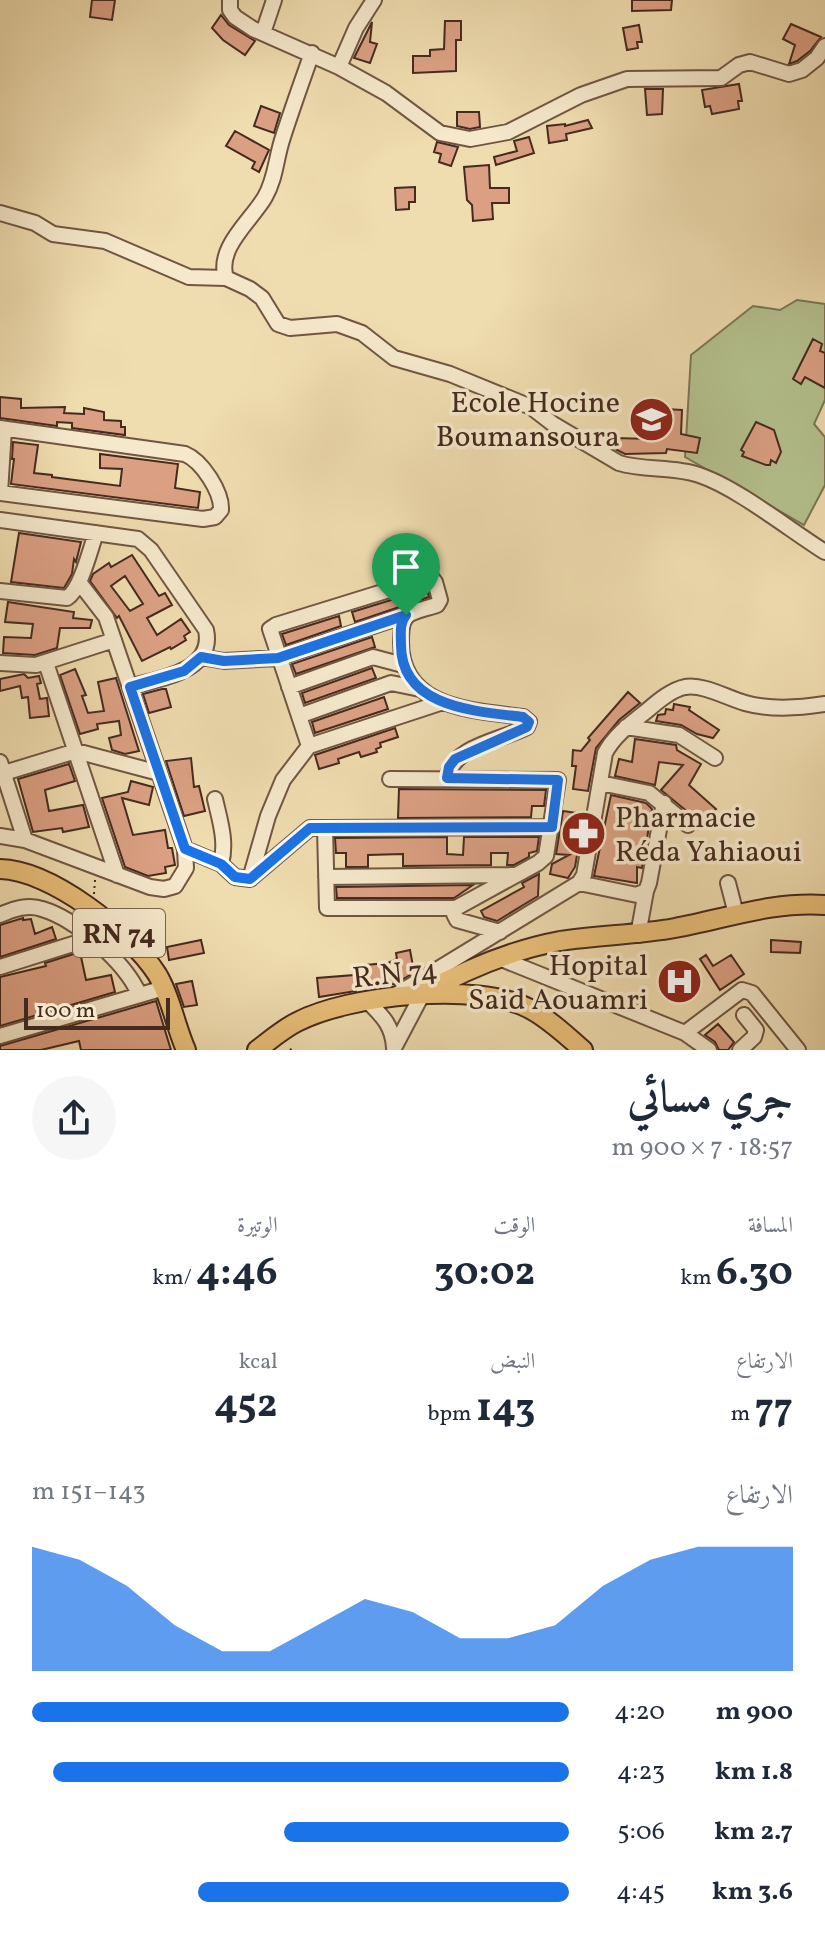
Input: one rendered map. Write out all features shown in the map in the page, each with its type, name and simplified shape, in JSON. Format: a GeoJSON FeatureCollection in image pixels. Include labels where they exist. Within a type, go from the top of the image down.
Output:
{"type":"FeatureCollection","features":[{"type":"Feature","properties":{"kind":"main road","name":"RN 74"},"geometry":{"type":"LineString","coordinates":[[0,869],[30,874],[92,910],[142,956],[164,988],[186,1050]]}},
{"type":"Feature","properties":{"kind":"main road"},"geometry":{"type":"LineString","coordinates":[[423,993],[469,968],[562,941],[638,935],[802,903],[825,905]]}},
{"type":"Feature","properties":{"kind":"main road","name":"R.N 74"},"geometry":{"type":"LineString","coordinates":[[257,1050],[295,1022],[336,1008],[423,993],[500,999],[530,1009],[583,1050]]}},
{"type":"Feature","properties":{"kind":"street"},"geometry":{"type":"LineString","coordinates":[[230,0],[230,10],[235,17],[263,33],[312,53],[386,93],[433,129],[470,139],[508,132],[581,95],[627,79],[721,78],[739,65],[750,62],[789,74],[802,70],[817,58],[825,46]]}},
{"type":"Feature","properties":{"kind":"street"},"geometry":{"type":"LineString","coordinates":[[263,33],[274,0]]}},
{"type":"Feature","properties":{"kind":"street"},"geometry":{"type":"LineString","coordinates":[[339,67],[356,28],[374,0]]}},
{"type":"Feature","properties":{"kind":"street"},"geometry":{"type":"LineString","coordinates":[[226,278],[223,267],[226,252],[272,181],[282,140],[312,53]]}},
{"type":"Feature","properties":{"kind":"street"},"geometry":{"type":"LineString","coordinates":[[0,213],[35,223],[53,234],[105,241],[189,277],[226,278],[262,298],[278,324],[290,328],[337,324],[362,333],[394,358],[450,374],[531,407],[553,424],[619,463],[703,476],[724,486],[825,552]]}},
{"type":"Feature","properties":{"kind":"street"},"geometry":{"type":"LineString","coordinates":[[2,428],[185,454],[200,464],[222,501],[221,510],[215,517],[203,519],[0,493],[2,428]]}},
{"type":"Feature","properties":{"kind":"street"},"geometry":{"type":"LineString","coordinates":[[0,520],[138,539],[146,544],[206,630],[207,644],[201,657],[184,671],[130,687]]}},
{"type":"Feature","properties":{"kind":"street"},"geometry":{"type":"LineString","coordinates":[[0,591],[67,598],[73,595],[96,533]]}},
{"type":"Feature","properties":{"kind":"street"},"geometry":{"type":"LineString","coordinates":[[201,657],[224,661],[278,658],[437,605],[440,600],[431,577],[270,629],[270,634],[278,658],[289,687],[309,746]]}},
{"type":"Feature","properties":{"kind":"street"},"geometry":{"type":"LineString","coordinates":[[0,836],[25,840],[150,887],[164,889],[175,886],[186,868],[185,849],[106,617],[79,582]]}},
{"type":"Feature","properties":{"kind":"street"},"geometry":{"type":"LineString","coordinates":[[406,615],[401,621],[403,665],[411,681],[421,690],[465,709],[523,717],[529,722],[527,727],[455,759],[449,767],[447,778]]}},
{"type":"Feature","properties":{"kind":"street"},"geometry":{"type":"LineString","coordinates":[[0,663],[23,666],[46,663],[114,640]]}},
{"type":"Feature","properties":{"kind":"street"},"geometry":{"type":"LineString","coordinates":[[289,687],[373,657],[403,665]]}},
{"type":"Feature","properties":{"kind":"street"},"geometry":{"type":"LineString","coordinates":[[46,663],[117,875]]}},
{"type":"Feature","properties":{"kind":"street"},"geometry":{"type":"LineString","coordinates":[[299,716],[391,683],[421,690]]}},
{"type":"Feature","properties":{"kind":"street"},"geometry":{"type":"LineString","coordinates":[[390,998],[579,883],[584,875],[605,753],[626,727],[673,691],[686,687],[698,688],[764,706],[807,707],[825,704]]}},
{"type":"Feature","properties":{"kind":"street"},"geometry":{"type":"LineString","coordinates":[[250,879],[268,816],[283,780],[309,746],[443,702]]}},
{"type":"Feature","properties":{"kind":"street"},"geometry":{"type":"LineString","coordinates":[[626,727],[687,738],[715,758]]}},
{"type":"Feature","properties":{"kind":"street"},"geometry":{"type":"LineString","coordinates":[[25,840],[2,768],[76,751],[159,773]]}},
{"type":"Feature","properties":{"kind":"street"},"geometry":{"type":"LineString","coordinates":[[325,828],[327,908],[456,908],[546,856],[558,780],[390,779]]}},
{"type":"Feature","properties":{"kind":"street"},"geometry":{"type":"LineString","coordinates":[[600,783],[649,793],[688,825]]}},
{"type":"Feature","properties":{"kind":"street"},"geometry":{"type":"LineString","coordinates":[[215,799],[223,833],[221,864]]}},
{"type":"Feature","properties":{"kind":"street"},"geometry":{"type":"LineString","coordinates":[[638,935],[664,803]]}},
{"type":"Feature","properties":{"kind":"street"},"geometry":{"type":"LineString","coordinates":[[185,849],[221,864],[235,877],[250,879],[310,828],[552,827]]}},
{"type":"Feature","properties":{"kind":"street"},"geometry":{"type":"LineString","coordinates":[[326,877],[517,875]]}},
{"type":"Feature","properties":{"kind":"street"},"geometry":{"type":"LineString","coordinates":[[579,883],[637,895],[646,891]]}},
{"type":"Feature","properties":{"kind":"street"},"geometry":{"type":"LineString","coordinates":[[728,883],[736,914]]}},
{"type":"Feature","properties":{"kind":"street"},"geometry":{"type":"LineString","coordinates":[[0,915],[25,907],[41,908],[92,938],[132,978],[139,994]]}},
{"type":"Feature","properties":{"kind":"street"},"geometry":{"type":"LineString","coordinates":[[456,908],[454,914],[457,920],[500,932]]}},
{"type":"Feature","properties":{"kind":"street"},"geometry":{"type":"LineString","coordinates":[[0,967],[92,938]]}},
{"type":"Feature","properties":{"kind":"street"},"geometry":{"type":"LineString","coordinates":[[499,958],[685,1033],[709,1050]]}},
{"type":"Feature","properties":{"kind":"street"},"geometry":{"type":"LineString","coordinates":[[0,1036],[164,988]]}},
{"type":"Feature","properties":{"kind":"street"},"geometry":{"type":"LineString","coordinates":[[685,1033],[742,990],[752,993],[798,1050]]}},
{"type":"Feature","properties":{"kind":"street"},"geometry":{"type":"LineString","coordinates":[[394,1049],[423,993]]}},
{"type":"Feature","properties":{"kind":"street"},"geometry":{"type":"LineString","coordinates":[[368,1002],[388,1022],[394,1036],[394,1049]]}},
{"type":"Feature","properties":{"kind":"street"},"geometry":{"type":"LineString","coordinates":[[740,1050],[754,1037],[756,1030],[744,1015]]}},
{"type":"Feature","properties":{"kind":"path"},"geometry":{"type":"LineString","coordinates":[[92,910],[96,867]]}},
{"type":"Feature","properties":{"kind":"green space"},"geometry":{"type":"Polygon","coordinates":[[[797,300],[825,304],[825,400],[814,424],[825,437],[825,485],[804,525],[685,457],[691,355],[753,306],[780,310],[797,300]]]}},
{"type":"Feature","properties":{"kind":"building"},"geometry":{"type":"Polygon","coordinates":[[[92,0],[115,0],[112,20],[90,17],[92,0]]]}},
{"type":"Feature","properties":{"kind":"building"},"geometry":{"type":"Polygon","coordinates":[[[632,0],[672,0],[671,10],[632,11],[632,0]]]}},
{"type":"Feature","properties":{"kind":"building"},"geometry":{"type":"Polygon","coordinates":[[[221,15],[229,25],[255,41],[245,55],[212,28],[221,15]]]}},
{"type":"Feature","properties":{"kind":"building"},"geometry":{"type":"Polygon","coordinates":[[[445,21],[461,21],[461,40],[456,40],[456,71],[413,73],[413,56],[430,56],[430,50],[444,49],[445,21]]]}},
{"type":"Feature","properties":{"kind":"building"},"geometry":{"type":"Polygon","coordinates":[[[372,22],[370,42],[377,44],[370,63],[354,58],[372,22]]]}},
{"type":"Feature","properties":{"kind":"building"},"geometry":{"type":"Polygon","coordinates":[[[791,24],[821,37],[810,51],[789,64],[795,45],[783,39],[791,24]]]}},
{"type":"Feature","properties":{"kind":"building"},"geometry":{"type":"Polygon","coordinates":[[[639,25],[642,42],[637,42],[638,48],[627,50],[623,28],[639,25]]]}},
{"type":"Feature","properties":{"kind":"building"},"geometry":{"type":"Polygon","coordinates":[[[739,84],[742,101],[738,101],[739,109],[712,114],[710,106],[705,107],[702,90],[739,84]]]}},
{"type":"Feature","properties":{"kind":"building"},"geometry":{"type":"Polygon","coordinates":[[[645,89],[663,89],[662,114],[647,115],[645,89]]]}},
{"type":"Feature","properties":{"kind":"building"},"geometry":{"type":"Polygon","coordinates":[[[261,106],[280,113],[274,133],[254,126],[261,106]]]}},
{"type":"Feature","properties":{"kind":"building"},"geometry":{"type":"Polygon","coordinates":[[[457,112],[479,112],[480,127],[470,129],[457,126],[457,112]]]}},
{"type":"Feature","properties":{"kind":"building"},"geometry":{"type":"Polygon","coordinates":[[[588,120],[592,128],[566,134],[567,140],[549,143],[547,126],[565,126],[588,120]]]}},
{"type":"Feature","properties":{"kind":"building"},"geometry":{"type":"Polygon","coordinates":[[[235,131],[269,150],[259,172],[252,168],[255,162],[226,146],[235,131]]]}},
{"type":"Feature","properties":{"kind":"building"},"geometry":{"type":"Polygon","coordinates":[[[529,137],[534,153],[496,165],[494,157],[517,151],[514,141],[529,137]]]}},
{"type":"Feature","properties":{"kind":"building"},"geometry":{"type":"Polygon","coordinates":[[[437,142],[458,147],[451,166],[439,162],[441,154],[434,152],[437,142]]]}},
{"type":"Feature","properties":{"kind":"building"},"geometry":{"type":"Polygon","coordinates":[[[489,165],[490,188],[509,188],[509,203],[492,203],[493,219],[473,221],[472,205],[467,200],[464,167],[489,165]]]}},
{"type":"Feature","properties":{"kind":"building"},"geometry":{"type":"Polygon","coordinates":[[[415,187],[415,202],[409,202],[409,209],[396,210],[395,188],[415,187]]]}},
{"type":"Feature","properties":{"kind":"building"},"geometry":{"type":"Polygon","coordinates":[[[813,339],[822,344],[820,351],[825,353],[825,388],[805,377],[801,384],[793,379],[813,339]]]}},
{"type":"Feature","properties":{"kind":"building"},"geometry":{"type":"Polygon","coordinates":[[[0,397],[21,399],[21,408],[65,407],[64,413],[84,414],[84,408],[104,412],[104,420],[121,421],[125,435],[72,428],[72,423],[57,422],[57,426],[0,418],[0,397]]]}},
{"type":"Feature","properties":{"kind":"building"},"geometry":{"type":"Polygon","coordinates":[[[665,409],[682,410],[681,434],[700,438],[697,453],[667,449],[666,453],[625,454],[615,449],[615,438],[651,439],[650,421],[664,436],[665,409]]]}},
{"type":"Feature","properties":{"kind":"building"},"geometry":{"type":"Polygon","coordinates":[[[756,422],[774,430],[781,452],[776,463],[771,460],[770,465],[766,465],[742,456],[744,452],[741,450],[756,422]]]}},
{"type":"Feature","properties":{"kind":"building"},"geometry":{"type":"Polygon","coordinates":[[[13,442],[38,445],[34,473],[52,477],[120,486],[122,469],[100,468],[100,454],[178,464],[175,488],[200,492],[198,508],[11,484],[13,442]]]}},
{"type":"Feature","properties":{"kind":"building"},"geometry":{"type":"Polygon","coordinates":[[[19,533],[81,542],[72,574],[64,588],[11,582],[19,533]]]}},
{"type":"Feature","properties":{"kind":"building"},"geometry":{"type":"Polygon","coordinates":[[[132,555],[159,596],[165,593],[172,605],[147,618],[157,635],[181,619],[190,632],[184,636],[186,640],[142,661],[119,616],[117,618],[90,581],[93,574],[109,563],[111,567],[132,555]],[[125,576],[111,586],[130,611],[143,604],[125,576]]]}},
{"type":"Feature","properties":{"kind":"building"},"geometry":{"type":"Polygon","coordinates":[[[427,589],[429,597],[355,622],[352,612],[427,589]]]}},
{"type":"Feature","properties":{"kind":"building"},"geometry":{"type":"Polygon","coordinates":[[[8,602],[74,612],[73,618],[92,620],[90,628],[60,628],[57,648],[35,655],[3,653],[4,637],[31,638],[33,624],[5,622],[8,602]]]}},
{"type":"Feature","properties":{"kind":"building"},"geometry":{"type":"Polygon","coordinates":[[[339,616],[341,626],[286,645],[282,634],[339,616]]]}},
{"type":"Feature","properties":{"kind":"building"},"geometry":{"type":"Polygon","coordinates":[[[372,637],[375,647],[296,674],[292,664],[372,637]]]}},
{"type":"Feature","properties":{"kind":"building"},"geometry":{"type":"Polygon","coordinates":[[[372,668],[376,678],[305,703],[302,693],[372,668]]]}},
{"type":"Feature","properties":{"kind":"building"},"geometry":{"type":"Polygon","coordinates":[[[75,669],[86,695],[82,696],[88,713],[104,711],[98,682],[116,678],[139,751],[125,754],[112,750],[109,738],[121,735],[119,721],[97,724],[98,729],[80,734],[60,675],[75,669]]]}},
{"type":"Feature","properties":{"kind":"building"},"geometry":{"type":"Polygon","coordinates":[[[24,674],[28,678],[39,676],[40,699],[47,698],[49,716],[30,718],[28,697],[22,698],[20,686],[0,691],[0,679],[24,674]]]}},
{"type":"Feature","properties":{"kind":"building"},"geometry":{"type":"Polygon","coordinates":[[[166,689],[171,707],[149,713],[143,694],[166,689]]]}},
{"type":"Feature","properties":{"kind":"building"},"geometry":{"type":"Polygon","coordinates":[[[628,692],[640,703],[619,720],[596,748],[588,791],[573,789],[576,766],[572,766],[573,750],[581,751],[590,740],[588,738],[628,692]]]}},
{"type":"Feature","properties":{"kind":"building"},"geometry":{"type":"Polygon","coordinates":[[[384,697],[388,709],[315,733],[312,722],[384,697]]]}},
{"type":"Feature","properties":{"kind":"building"},"geometry":{"type":"Polygon","coordinates":[[[674,704],[690,707],[689,710],[719,730],[713,738],[681,725],[656,721],[658,715],[665,714],[666,709],[673,710],[674,704]]]}},
{"type":"Feature","properties":{"kind":"building"},"geometry":{"type":"Polygon","coordinates":[[[395,728],[398,737],[380,743],[377,752],[361,757],[359,752],[319,769],[315,755],[395,728]]]}},
{"type":"Feature","properties":{"kind":"building"},"geometry":{"type":"Polygon","coordinates":[[[635,739],[676,745],[677,750],[701,764],[689,785],[716,809],[698,829],[694,817],[661,790],[683,765],[659,762],[655,785],[615,776],[619,759],[632,762],[635,739]]]}},
{"type":"Feature","properties":{"kind":"building"},"geometry":{"type":"Polygon","coordinates":[[[191,758],[194,787],[199,786],[205,811],[184,816],[166,761],[191,758]]]}},
{"type":"Feature","properties":{"kind":"building"},"geometry":{"type":"Polygon","coordinates":[[[69,764],[75,781],[45,790],[49,811],[83,805],[89,827],[63,832],[62,828],[33,832],[18,779],[69,764]]]}},
{"type":"Feature","properties":{"kind":"building"},"geometry":{"type":"Polygon","coordinates":[[[131,781],[153,787],[149,805],[122,798],[133,835],[165,830],[175,865],[165,867],[166,873],[148,876],[125,867],[102,798],[128,792],[131,781]]]}},
{"type":"Feature","properties":{"kind":"building"},"geometry":{"type":"Polygon","coordinates":[[[399,789],[546,790],[544,806],[532,806],[531,817],[398,818],[399,789]]]}},
{"type":"Feature","properties":{"kind":"building"},"geometry":{"type":"Polygon","coordinates":[[[611,795],[646,803],[652,809],[642,868],[637,867],[637,883],[594,876],[611,795]]]}},
{"type":"Feature","properties":{"kind":"building"},"geometry":{"type":"Polygon","coordinates":[[[563,811],[584,814],[575,867],[568,878],[550,874],[552,864],[569,855],[556,854],[563,811]]]}},
{"type":"Feature","properties":{"kind":"building"},"geometry":{"type":"Polygon","coordinates":[[[447,837],[447,854],[463,855],[464,837],[539,837],[537,851],[529,853],[529,857],[514,865],[507,865],[508,853],[491,853],[491,865],[403,866],[403,854],[368,855],[368,867],[346,867],[346,853],[336,853],[335,838],[447,837]]]}},
{"type":"Feature","properties":{"kind":"building"},"geometry":{"type":"Polygon","coordinates":[[[539,874],[538,896],[497,921],[484,917],[481,911],[524,887],[522,883],[539,874]]]}},
{"type":"Feature","properties":{"kind":"building"},"geometry":{"type":"Polygon","coordinates":[[[473,885],[454,898],[337,898],[336,887],[473,885]]]}},
{"type":"Feature","properties":{"kind":"building"},"geometry":{"type":"Polygon","coordinates":[[[23,918],[31,919],[35,934],[52,927],[56,939],[0,957],[0,925],[23,918]]]}},
{"type":"Feature","properties":{"kind":"building"},"geometry":{"type":"Polygon","coordinates":[[[201,940],[204,953],[169,960],[167,947],[201,940]]]}},
{"type":"Feature","properties":{"kind":"building"},"geometry":{"type":"Polygon","coordinates":[[[771,940],[801,942],[800,953],[771,952],[771,940]]]}},
{"type":"Feature","properties":{"kind":"building"},"geometry":{"type":"Polygon","coordinates":[[[410,950],[413,966],[409,967],[410,975],[395,984],[356,986],[356,991],[319,997],[317,978],[354,975],[353,966],[388,963],[397,959],[396,953],[410,950]]]}},
{"type":"Feature","properties":{"kind":"building"},"geometry":{"type":"Polygon","coordinates":[[[80,952],[86,980],[111,975],[115,992],[0,1026],[0,977],[46,966],[45,963],[80,952]]]}},
{"type":"Feature","properties":{"kind":"building"},"geometry":{"type":"Polygon","coordinates":[[[706,955],[713,966],[731,955],[744,974],[720,990],[700,959],[706,955]]]}},
{"type":"Feature","properties":{"kind":"building"},"geometry":{"type":"Polygon","coordinates":[[[192,981],[197,1005],[184,1007],[176,984],[192,981]]]}},
{"type":"Feature","properties":{"kind":"building"},"geometry":{"type":"Polygon","coordinates":[[[156,1001],[171,1050],[81,1050],[79,1041],[41,1050],[0,1050],[0,1046],[156,1001]]]}},
{"type":"Feature","properties":{"kind":"building"},"geometry":{"type":"Polygon","coordinates":[[[718,1024],[734,1042],[728,1050],[719,1050],[715,1042],[705,1035],[718,1024]]]}},
{"type":"Feature","properties":{"kind":"place","name":"Ecole Hocine Boumansoura"},"geometry":{"type":"Point","coordinates":[651,419]}},
{"type":"Feature","properties":{"kind":"place","name":"Pharmacie Réda Yahiaoui"},"geometry":{"type":"Point","coordinates":[584,834]}},
{"type":"Feature","properties":{"kind":"place","name":"Hopital Said Aouamri"},"geometry":{"type":"Point","coordinates":[679,982]}},
{"type":"Feature","properties":{"kind":"route"},"geometry":{"type":"LineString","coordinates":[[406,615],[401,621],[401,657],[405,672],[421,690],[452,706],[523,717],[529,722],[527,727],[455,759],[449,767],[447,778],[558,780],[552,827],[310,828],[250,879],[235,877],[221,864],[185,849],[130,687],[184,671],[201,657],[224,661],[278,658],[406,615]]}}]}
